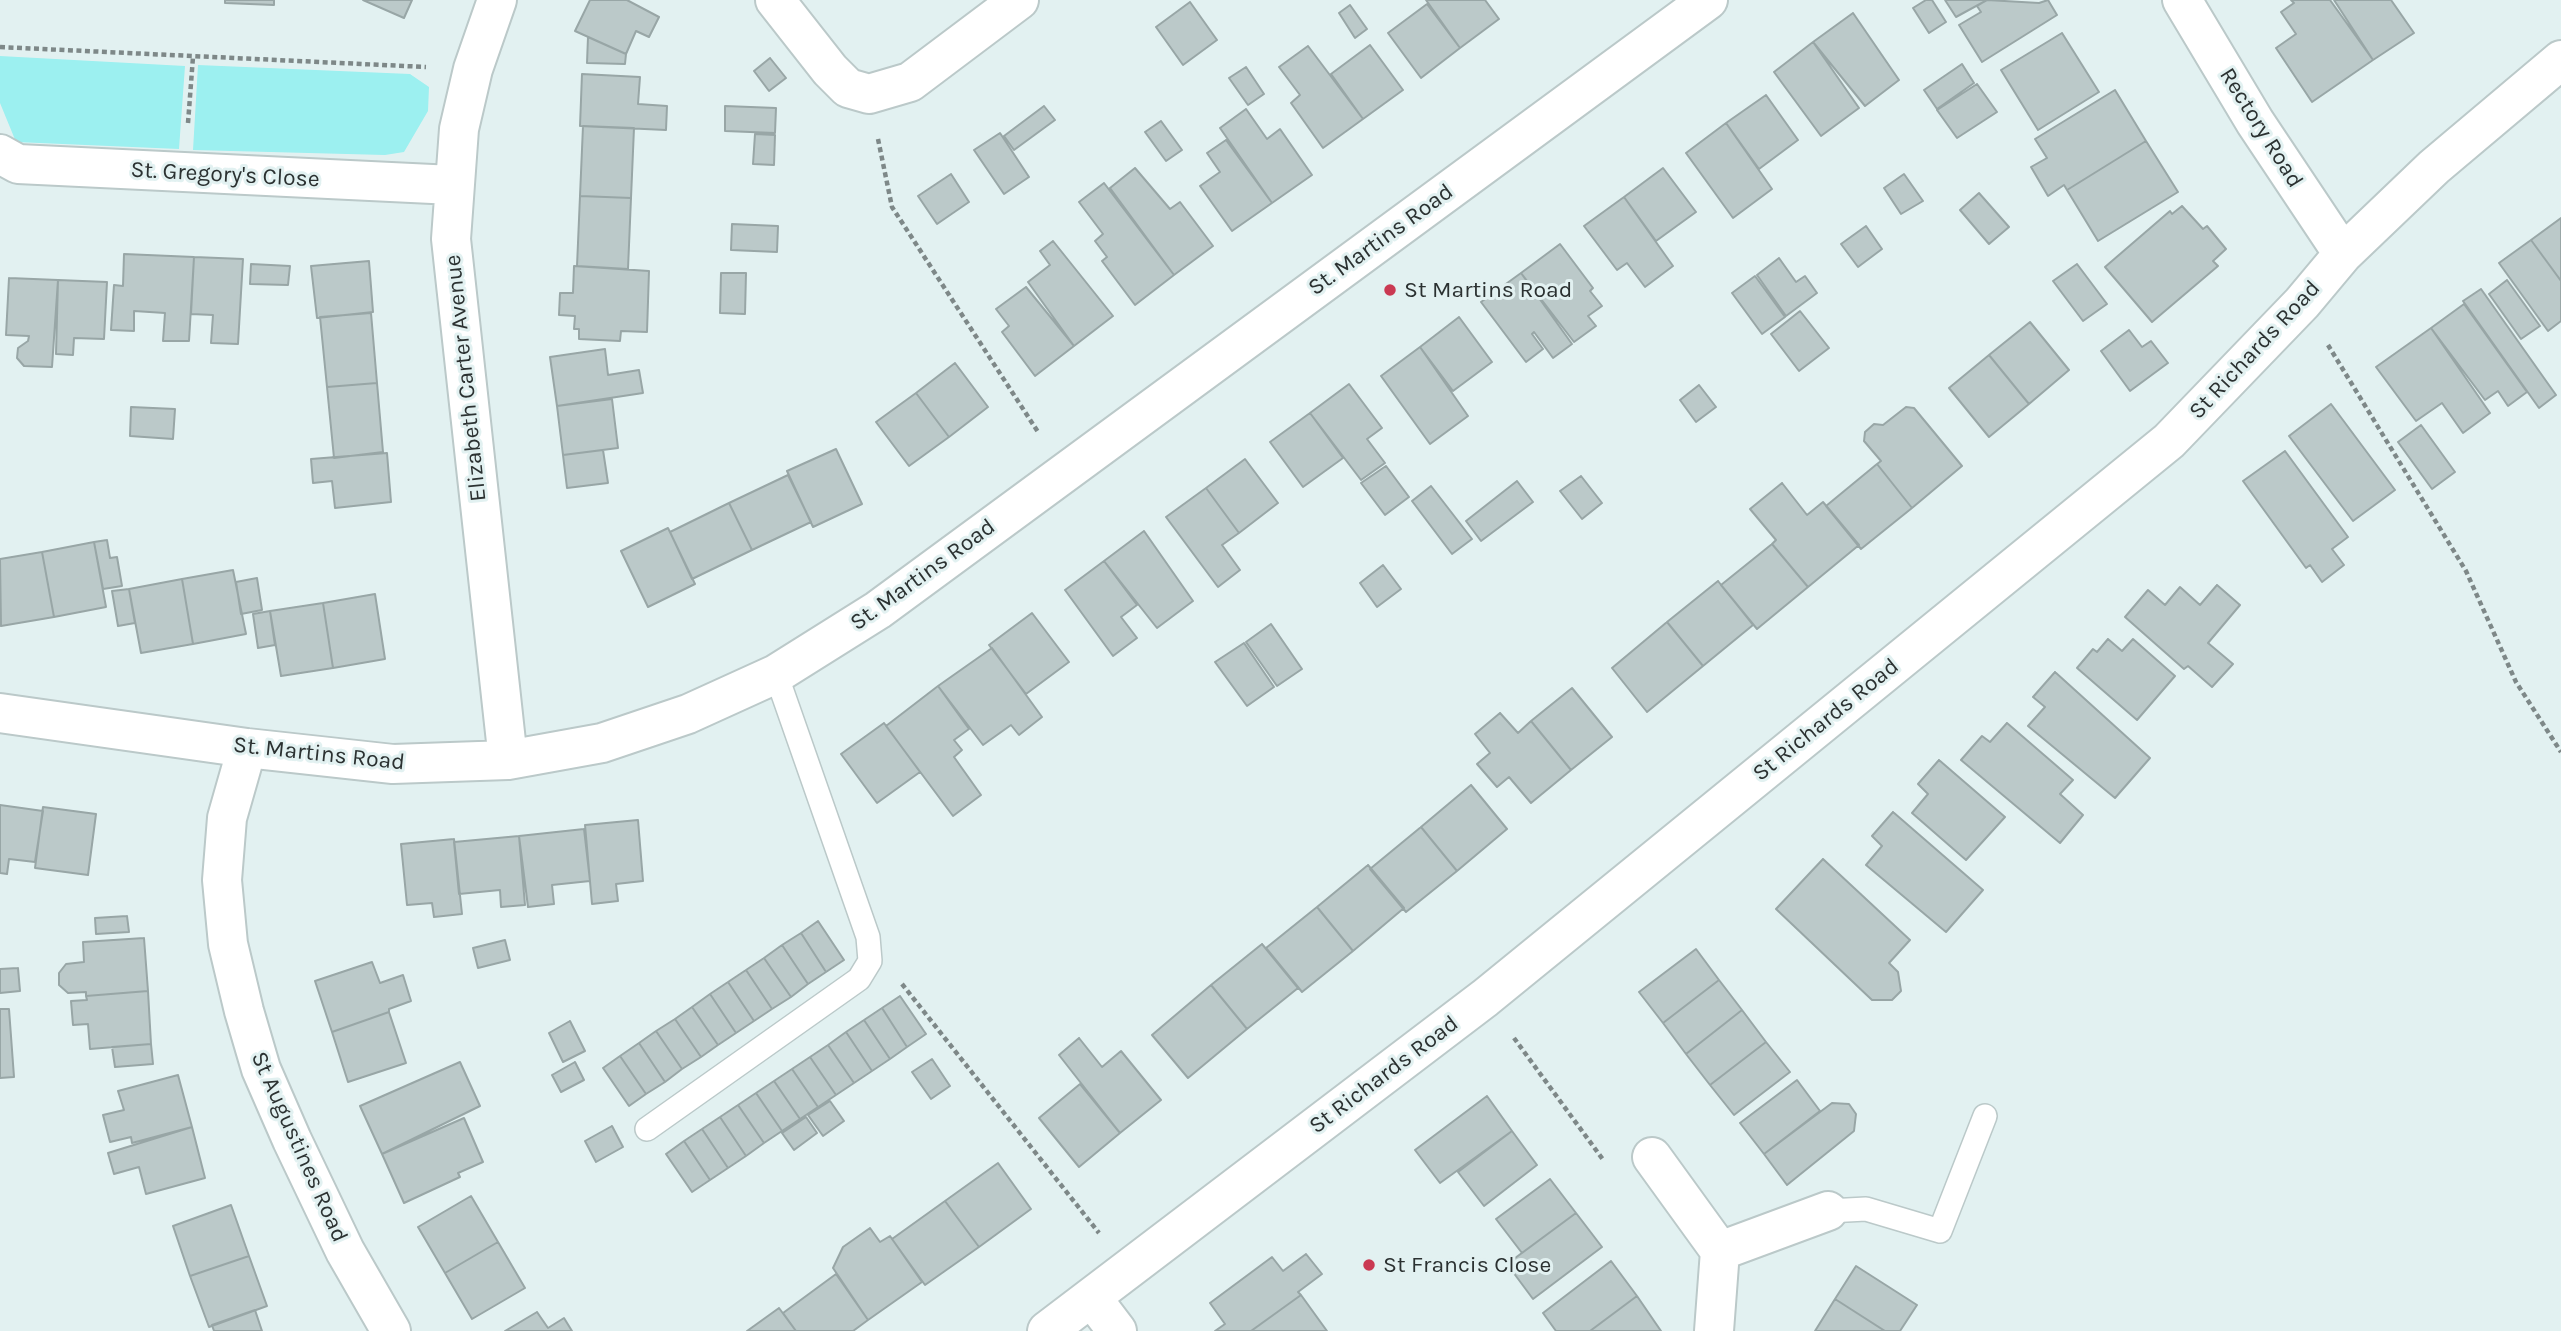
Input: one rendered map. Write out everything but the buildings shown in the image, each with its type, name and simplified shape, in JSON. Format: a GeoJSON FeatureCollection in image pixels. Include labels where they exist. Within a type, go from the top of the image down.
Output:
{"type":"FeatureCollection","features":[{"type":"Feature","properties":{"kind":"street","name":"Elizabeth Carter Avenue"},"geometry":{"type":"LineString","coordinates":[[496,0],[473,69],[459,129],[451,239],[508,760]]}},
{"type":"Feature","properties":{"kind":"street"},"geometry":{"type":"LineString","coordinates":[[775,0],[830,70],[848,88],[869,94],[910,82],[1019,0]]}},
{"type":"Feature","properties":{"kind":"street","name":"St. Martins Road"},"geometry":{"type":"LineString","coordinates":[[0,713],[247,748],[393,764],[508,760],[602,743],[688,713],[776,674],[878,610],[1708,0]]}},
{"type":"Feature","properties":{"kind":"street","name":"Rectory Road"},"geometry":{"type":"LineString","coordinates":[[2182,0],[2255,122],[2343,254]]}},
{"type":"Feature","properties":{"kind":"street","name":"St Richards Road"},"geometry":{"type":"LineString","coordinates":[[1047,1331],[1485,998],[2169,441],[2302,303],[2343,254],[2434,167],[2561,60]]}},
{"type":"Feature","properties":{"kind":"street","name":"St. Gregory's Close"},"geometry":{"type":"LineString","coordinates":[[0,154],[18,164],[453,185]]}},
{"type":"Feature","properties":{"kind":"street","name":"St Augustines Road"},"geometry":{"type":"LineString","coordinates":[[247,748],[227,818],[222,880],[228,944],[237,984],[261,1069],[292,1140],[345,1251],[391,1331]]}},
{"type":"Feature","properties":{"kind":"street"},"geometry":{"type":"LineString","coordinates":[[1653,1157],[1720,1251],[1714,1331]]}},
{"type":"Feature","properties":{"kind":"street"},"geometry":{"type":"LineString","coordinates":[[1720,1251],[1828,1211]]}},
{"type":"Feature","properties":{"kind":"street"},"geometry":{"type":"LineString","coordinates":[[1091,1298],[1117,1331]]}},
{"type":"Feature","properties":{"kind":"lane"},"geometry":{"type":"LineString","coordinates":[[648,1129],[859,979],[870,961],[868,937],[776,674]]}},
{"type":"Feature","properties":{"kind":"lane"},"geometry":{"type":"LineString","coordinates":[[1828,1211],[1866,1209],[1940,1231],[1984,1116]]}},
{"type":"Feature","properties":{"kind":"path"},"geometry":{"type":"LineString","coordinates":[[0,47],[473,69]]}},
{"type":"Feature","properties":{"kind":"path"},"geometry":{"type":"LineString","coordinates":[[184,174],[192,57]]}},
{"type":"Feature","properties":{"kind":"path"},"geometry":{"type":"LineString","coordinates":[[869,94],[892,207],[1064,472]]}},
{"type":"Feature","properties":{"kind":"path"},"geometry":{"type":"LineString","coordinates":[[2302,303],[2466,571],[2516,682],[2561,752]]}},
{"type":"Feature","properties":{"kind":"path"},"geometry":{"type":"LineString","coordinates":[[870,961],[901,983],[1095,1227]]}},
{"type":"Feature","properties":{"kind":"path"},"geometry":{"type":"LineString","coordinates":[[1485,998],[1620,1184],[1653,1157]]}},
{"type":"Feature","properties":{"kind":"shaded area"},"geometry":{"type":"Polygon","coordinates":[[[0,56],[185,66],[179,149],[16,142],[0,103],[0,56]]]}},
{"type":"Feature","properties":{"kind":"shaded area"},"geometry":{"type":"Polygon","coordinates":[[[198,65],[410,74],[429,87],[428,111],[404,152],[385,155],[193,150],[198,65]]]}},
{"type":"Feature","properties":{"kind":"place","name":"St Martins Road"},"geometry":{"type":"Point","coordinates":[1390,290]}},
{"type":"Feature","properties":{"kind":"place","name":"St Francis Close"},"geometry":{"type":"Point","coordinates":[1369,1265]}}]}
